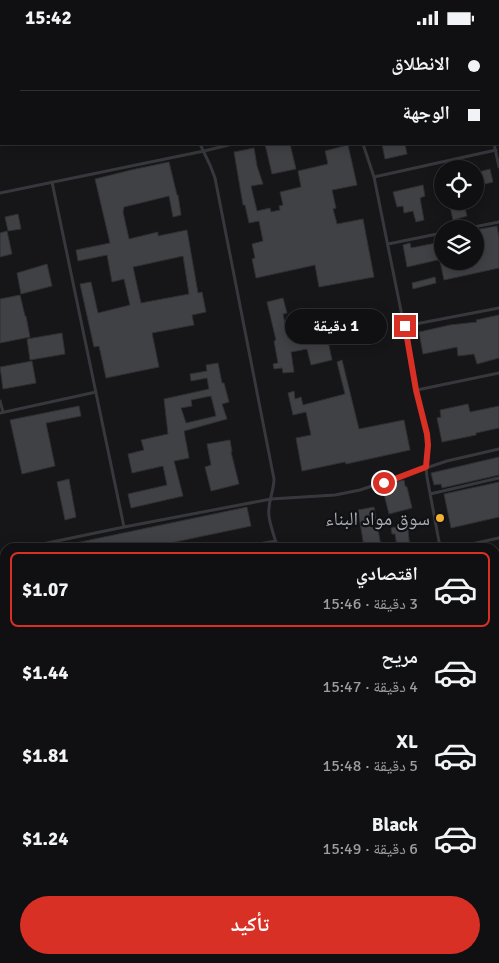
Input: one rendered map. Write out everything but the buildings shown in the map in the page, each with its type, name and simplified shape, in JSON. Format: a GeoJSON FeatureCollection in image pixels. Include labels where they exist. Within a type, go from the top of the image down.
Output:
{"type":"FeatureCollection","features":[{"type":"Feature","properties":{"kind":"lane"},"geometry":{"type":"LineString","coordinates":[[201,145],[215,178],[274,479],[269,516],[276,541],[265,543]]}},
{"type":"Feature","properties":{"kind":"lane"},"geometry":{"type":"LineString","coordinates":[[0,193],[229,145]]}},
{"type":"Feature","properties":{"kind":"lane"},"geometry":{"type":"LineString","coordinates":[[363,145],[374,177],[405,326],[416,390],[427,434],[426,467],[439,543]]}},
{"type":"Feature","properties":{"kind":"lane"},"geometry":{"type":"LineString","coordinates":[[494,145],[499,167]]}},
{"type":"Feature","properties":{"kind":"lane"},"geometry":{"type":"LineString","coordinates":[[374,177],[496,150]]}},
{"type":"Feature","properties":{"kind":"lane"},"geometry":{"type":"LineString","coordinates":[[52,182],[124,527]]}},
{"type":"Feature","properties":{"kind":"lane"},"geometry":{"type":"LineString","coordinates":[[484,225],[499,222]]}},
{"type":"Feature","properties":{"kind":"lane"},"geometry":{"type":"LineString","coordinates":[[388,244],[434,235]]}},
{"type":"Feature","properties":{"kind":"lane"},"geometry":{"type":"LineString","coordinates":[[405,326],[499,308]]}},
{"type":"Feature","properties":{"kind":"lane"},"geometry":{"type":"LineString","coordinates":[[416,390],[499,373]]}},
{"type":"Feature","properties":{"kind":"lane"},"geometry":{"type":"LineString","coordinates":[[0,401],[1,413],[96,392]]}},
{"type":"Feature","properties":{"kind":"lane"},"geometry":{"type":"LineString","coordinates":[[48,543],[270,499],[335,495],[384,483],[447,461],[499,449]]}},
{"type":"Feature","properties":{"kind":"lane"},"geometry":{"type":"LineString","coordinates":[[430,494],[499,478]]}},
{"type":"Feature","properties":{"kind":"lane"},"geometry":{"type":"LineString","coordinates":[[476,543],[499,538]]}},
{"type":"Feature","properties":{"kind":"place","name":"سوق مواد البناء"},"geometry":{"type":"Point","coordinates":[440,518]}},
{"type":"Feature","properties":{"kind":"route"},"geometry":{"type":"LineString","coordinates":[[384,483],[426,467],[427,434],[416,390],[405,326]]}}]}
